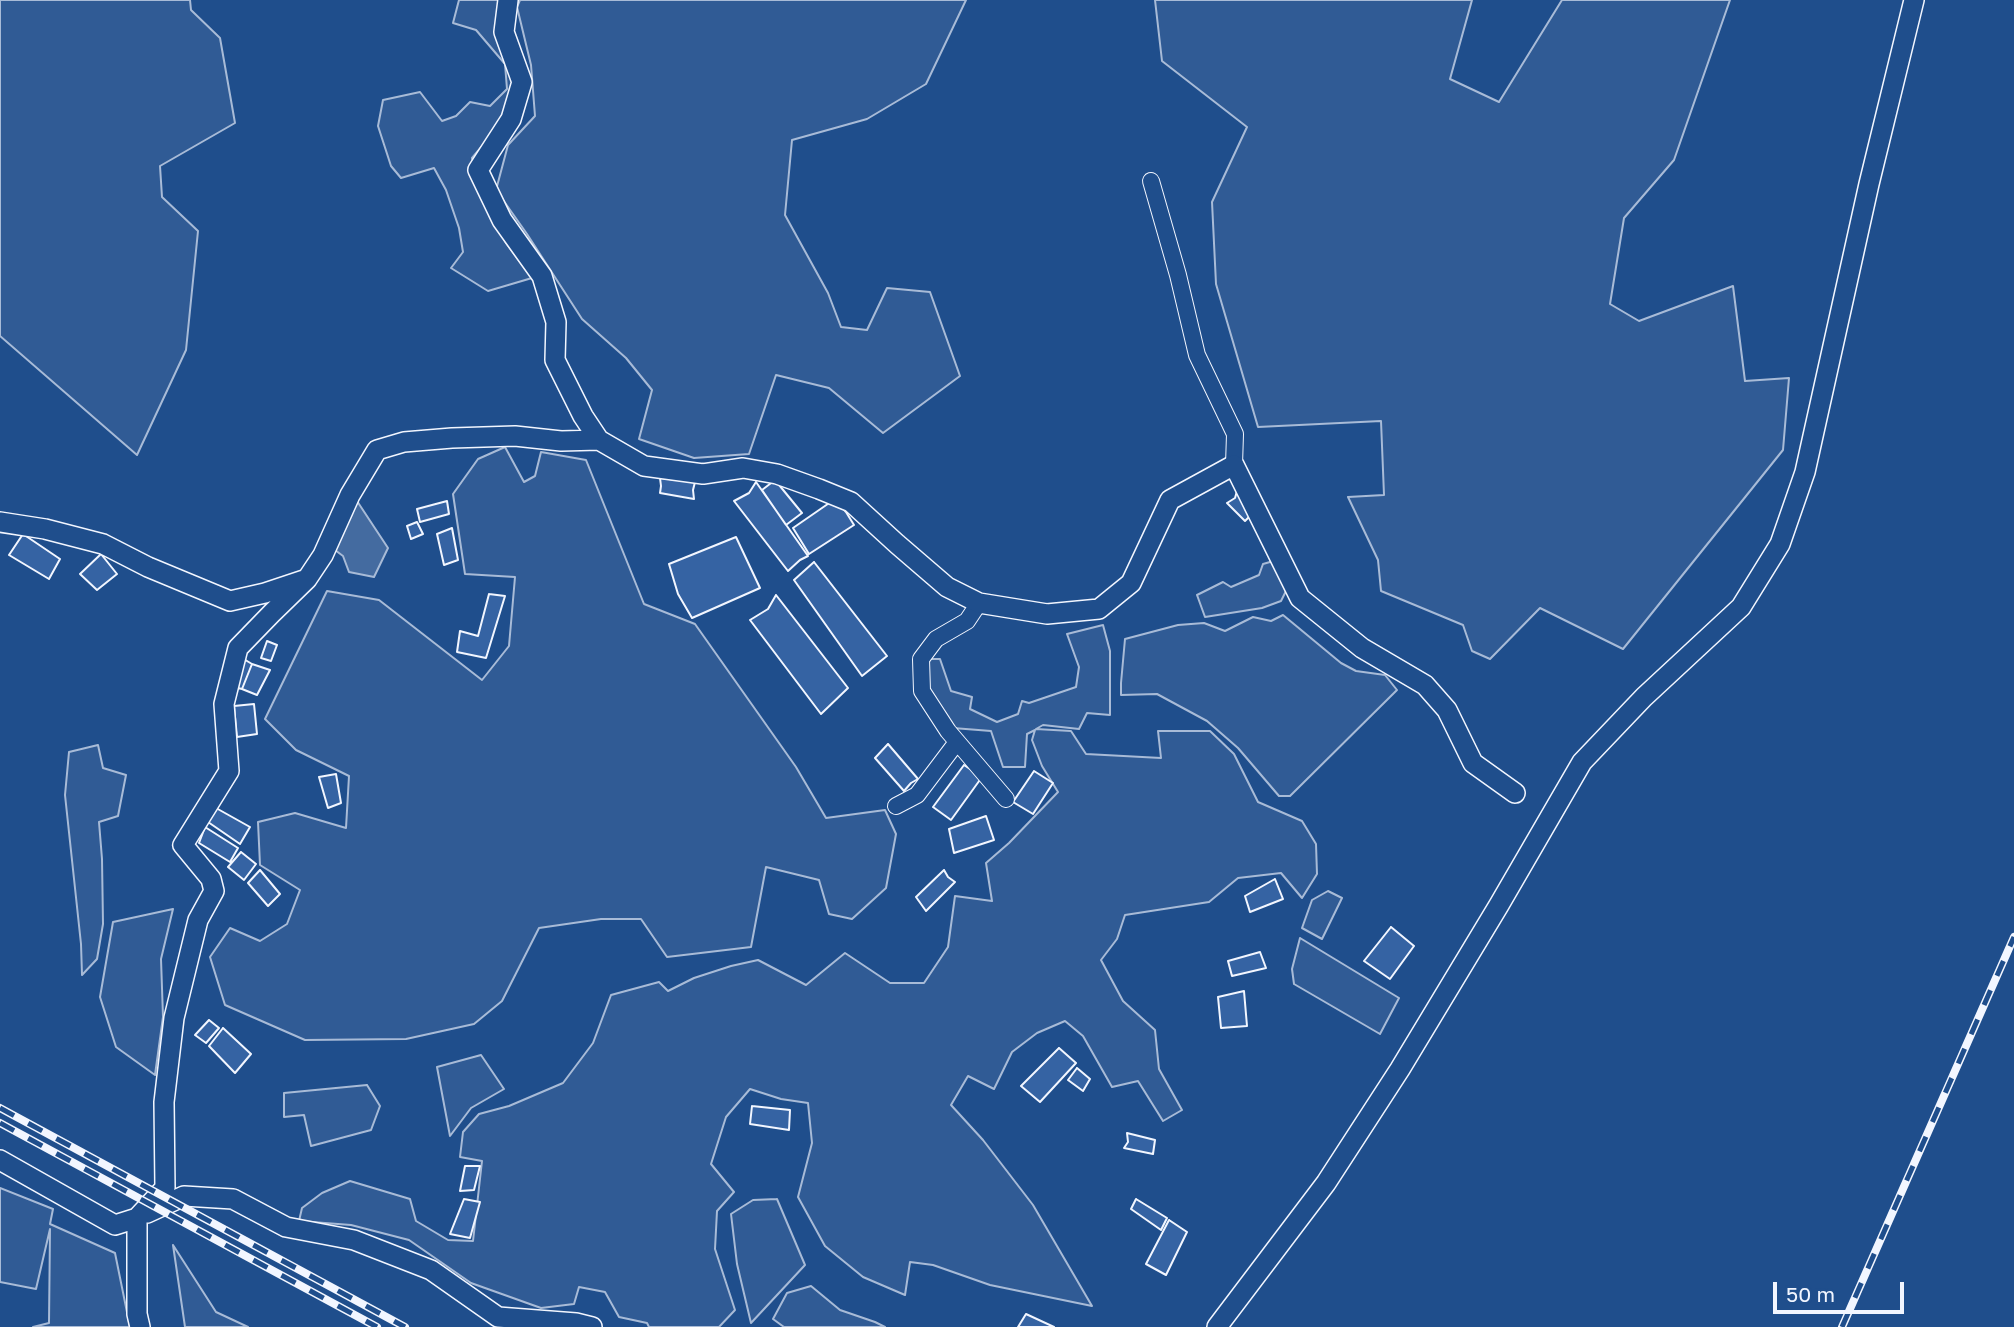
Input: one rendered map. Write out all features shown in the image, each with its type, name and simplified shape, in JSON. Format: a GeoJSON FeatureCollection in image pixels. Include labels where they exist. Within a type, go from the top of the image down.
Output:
{"type":"FeatureCollection","features":[{"type":"Feature","properties":{"kind":"street"},"geometry":{"type":"LineString","coordinates":[[508,0],[504,32],[522,82],[512,119],[478,170],[502,220],[541,276],[556,322],[555,359],[583,416],[599,440],[644,466],[703,474],[743,468],[778,474],[852,502],[947,587],[979,603],[1046,614],[1099,609],[1131,583],[1170,500],[1234,465]]}},
{"type":"Feature","properties":{"kind":"street"},"geometry":{"type":"LineString","coordinates":[[1217,1327],[1326,1183],[1400,1069],[1582,762],[1644,697],[1741,607],[1780,544],[1805,472],[1869,184],[1914,0]]}},
{"type":"Feature","properties":{"kind":"street"},"geometry":{"type":"LineString","coordinates":[[1151,181],[1197,355],[1235,434],[1234,465],[1300,598],[1362,648],[1425,685],[1447,710],[1474,763],[1515,793]]}},
{"type":"Feature","properties":{"kind":"street"},"geometry":{"type":"LineString","coordinates":[[140,1327],[137,1314],[137,1218],[165,1188],[164,1102],[174,1018],[198,920],[214,891],[211,879],[183,845],[229,771],[224,704],[238,648],[307,579],[323,555],[350,495],[377,450],[404,442],[452,438],[515,436],[599,440]]}},
{"type":"Feature","properties":{"kind":"street"},"geometry":{"type":"LineString","coordinates":[[0,522],[45,529],[103,544],[148,567],[230,601],[307,579]]}},
{"type":"Feature","properties":{"kind":"street"},"geometry":{"type":"LineString","coordinates":[[979,603],[968,621],[936,639],[921,659],[922,691],[948,732],[1006,799]]}},
{"type":"Feature","properties":{"kind":"street"},"geometry":{"type":"LineString","coordinates":[[896,806],[917,795],[957,742]]}},
{"type":"Feature","properties":{"kind":"street"},"geometry":{"type":"LineString","coordinates":[[0,1160],[115,1225],[184,1196],[233,1199],[286,1227],[354,1240],[431,1270],[498,1317],[576,1323],[592,1327]]}},
{"type":"Feature","properties":{"kind":"shaded area"},"geometry":{"type":"Polygon","coordinates":[[[0,0],[190,0],[191,10],[220,38],[235,123],[160,166],[162,197],[198,231],[186,350],[137,455],[0,336],[0,0]]]}},
{"type":"Feature","properties":{"kind":"shaded area"},"geometry":{"type":"Polygon","coordinates":[[[459,0],[498,0],[499,39],[514,84],[499,126],[472,158],[477,184],[506,243],[532,278],[488,291],[451,268],[463,252],[459,228],[446,190],[434,168],[401,178],[391,166],[378,126],[383,100],[420,92],[442,121],[456,116],[470,102],[490,106],[507,89],[505,64],[476,30],[453,23],[459,0]]]}},
{"type":"Feature","properties":{"kind":"shaded area"},"geometry":{"type":"Polygon","coordinates":[[[520,0],[966,0],[926,84],[867,119],[792,140],[785,215],[828,293],[841,327],[867,330],[887,288],[930,292],[960,376],[883,433],[829,388],[776,375],[749,454],[694,458],[639,439],[652,390],[626,358],[582,319],[496,190],[508,145],[535,116],[531,65],[517,7],[520,0]]]}},
{"type":"Feature","properties":{"kind":"shaded area"},"geometry":{"type":"Polygon","coordinates":[[[1155,0],[1472,0],[1450,79],[1499,102],[1562,0],[1730,0],[1674,160],[1624,218],[1610,304],[1639,321],[1733,286],[1745,381],[1789,378],[1783,450],[1623,649],[1540,608],[1490,659],[1472,651],[1463,625],[1381,591],[1378,560],[1348,497],[1384,495],[1381,421],[1258,427],[1216,284],[1212,202],[1247,127],[1162,61],[1155,0]]]}},
{"type":"Feature","properties":{"kind":"shaded area"},"geometry":{"type":"Polygon","coordinates":[[[505,447],[524,482],[535,476],[541,452],[586,460],[644,604],[695,624],[796,767],[826,818],[885,810],[896,834],[886,888],[852,919],[829,914],[819,880],[766,867],[751,947],[667,957],[641,919],[601,919],[539,928],[502,1001],[474,1024],[406,1039],[305,1040],[225,1005],[210,957],[230,928],[260,941],[287,924],[300,890],[260,865],[258,822],[295,813],[346,828],[349,776],[296,750],[265,719],[327,591],[379,600],[482,680],[509,646],[515,577],[465,574],[453,494],[478,459],[505,447]]]}},
{"type":"Feature","properties":{"kind":"shaded area"},"geometry":{"type":"Polygon","coordinates":[[[357,501],[388,548],[374,577],[349,572],[343,556],[335,550],[357,501]]]}},
{"type":"Feature","properties":{"kind":"shaded area"},"geometry":{"type":"Polygon","coordinates":[[[1277,560],[1287,589],[1281,601],[1262,608],[1205,617],[1197,595],[1223,582],[1231,587],[1259,575],[1263,564],[1277,560]]]}},
{"type":"Feature","properties":{"kind":"shaded area"},"geometry":{"type":"Polygon","coordinates":[[[1283,615],[1341,663],[1356,671],[1385,675],[1397,690],[1290,796],[1279,796],[1238,748],[1207,721],[1157,694],[1121,695],[1125,639],[1178,625],[1204,623],[1225,631],[1253,617],[1271,621],[1283,615]]]}},
{"type":"Feature","properties":{"kind":"shaded area"},"geometry":{"type":"Polygon","coordinates":[[[1103,625],[1110,651],[1110,715],[1087,713],[1079,729],[1043,725],[1036,729],[1071,731],[1086,754],[1161,758],[1158,731],[1210,731],[1234,754],[1258,802],[1302,821],[1316,844],[1317,874],[1302,898],[1281,873],[1238,878],[1209,902],[1125,915],[1117,939],[1101,960],[1123,1001],[1155,1030],[1159,1069],[1182,1110],[1163,1121],[1138,1081],[1112,1087],[1083,1036],[1065,1021],[1037,1033],[1012,1052],[994,1089],[968,1076],[951,1105],[983,1140],[1033,1205],[1092,1306],[990,1285],[933,1265],[910,1262],[905,1295],[863,1277],[825,1246],[798,1197],[812,1143],[808,1103],[781,1099],[750,1089],[726,1117],[711,1164],[734,1192],[717,1211],[715,1249],[735,1310],[719,1327],[649,1327],[647,1323],[619,1317],[605,1292],[579,1287],[574,1304],[541,1308],[471,1283],[409,1240],[351,1225],[299,1221],[302,1208],[322,1193],[350,1181],[410,1199],[416,1221],[448,1240],[473,1241],[482,1161],[460,1157],[463,1132],[479,1114],[509,1106],[563,1083],[593,1043],[611,995],[659,982],[668,991],[694,978],[758,960],[806,985],[845,953],[890,983],[924,983],[948,947],[955,896],[992,901],[986,863],[1058,792],[1042,766],[1032,740],[1035,730],[1027,734],[1025,767],[1003,767],[991,731],[953,728],[922,691],[921,659],[940,659],[951,691],[972,697],[970,709],[997,722],[1018,714],[1022,701],[1029,703],[1076,687],[1079,667],[1067,634],[1103,625]]]}},
{"type":"Feature","properties":{"kind":"shaded area"},"geometry":{"type":"Polygon","coordinates":[[[98,745],[103,768],[126,775],[118,816],[99,822],[103,924],[97,959],[82,975],[65,795],[69,752],[98,745]]]}},
{"type":"Feature","properties":{"kind":"shaded area"},"geometry":{"type":"Polygon","coordinates":[[[1328,891],[1342,898],[1322,939],[1302,928],[1312,900],[1328,891]]]}},
{"type":"Feature","properties":{"kind":"shaded area"},"geometry":{"type":"Polygon","coordinates":[[[173,909],[161,959],[163,1017],[155,1075],[116,1047],[100,997],[113,922],[173,909]]]}},
{"type":"Feature","properties":{"kind":"shaded area"},"geometry":{"type":"Polygon","coordinates":[[[1300,938],[1399,998],[1380,1034],[1294,984],[1292,969],[1300,938]]]}},
{"type":"Feature","properties":{"kind":"shaded area"},"geometry":{"type":"Polygon","coordinates":[[[481,1055],[504,1089],[471,1108],[450,1136],[437,1067],[481,1055]]]}},
{"type":"Feature","properties":{"kind":"shaded area"},"geometry":{"type":"Polygon","coordinates":[[[367,1085],[380,1106],[371,1130],[311,1146],[304,1115],[284,1117],[284,1093],[367,1085]]]}},
{"type":"Feature","properties":{"kind":"shaded area"},"geometry":{"type":"Polygon","coordinates":[[[0,1188],[53,1209],[50,1224],[115,1253],[130,1327],[33,1327],[49,1323],[50,1229],[36,1289],[0,1282],[0,1188]]]}},
{"type":"Feature","properties":{"kind":"shaded area"},"geometry":{"type":"Polygon","coordinates":[[[777,1199],[805,1265],[751,1323],[737,1264],[731,1214],[753,1200],[777,1199]]]}},
{"type":"Feature","properties":{"kind":"shaded area"},"geometry":{"type":"Polygon","coordinates":[[[173,1245],[216,1312],[248,1327],[185,1327],[173,1245]]]}},
{"type":"Feature","properties":{"kind":"shaded area"},"geometry":{"type":"Polygon","coordinates":[[[811,1286],[840,1310],[885,1327],[784,1327],[773,1319],[787,1293],[811,1286]]]}},
{"type":"Feature","properties":{"kind":"building"},"geometry":{"type":"Polygon","coordinates":[[[660,478],[695,482],[694,499],[660,493],[660,478]]]}},
{"type":"Feature","properties":{"kind":"building"},"geometry":{"type":"Polygon","coordinates":[[[775,480],[802,513],[786,525],[762,490],[775,480]]]}},
{"type":"Feature","properties":{"kind":"building"},"geometry":{"type":"Polygon","coordinates":[[[756,482],[808,556],[788,571],[734,501],[749,493],[756,482]]]}},
{"type":"Feature","properties":{"kind":"building"},"geometry":{"type":"Polygon","coordinates":[[[1237,491],[1251,515],[1245,521],[1227,503],[1235,498],[1237,491]]]}},
{"type":"Feature","properties":{"kind":"building"},"geometry":{"type":"Polygon","coordinates":[[[835,499],[854,525],[809,554],[793,528],[835,499]]]}},
{"type":"Feature","properties":{"kind":"building"},"geometry":{"type":"Polygon","coordinates":[[[447,501],[449,514],[420,522],[417,509],[447,501]]]}},
{"type":"Feature","properties":{"kind":"building"},"geometry":{"type":"Polygon","coordinates":[[[417,522],[423,534],[411,539],[407,526],[417,522]]]}},
{"type":"Feature","properties":{"kind":"building"},"geometry":{"type":"Polygon","coordinates":[[[452,528],[458,560],[444,565],[437,534],[452,528]]]}},
{"type":"Feature","properties":{"kind":"building"},"geometry":{"type":"Polygon","coordinates":[[[23,534],[60,559],[49,579],[9,555],[23,534]]]}},
{"type":"Feature","properties":{"kind":"building"},"geometry":{"type":"Polygon","coordinates":[[[736,537],[760,588],[692,618],[678,594],[669,564],[736,537]]]}},
{"type":"Feature","properties":{"kind":"building"},"geometry":{"type":"Polygon","coordinates":[[[101,554],[117,574],[97,590],[80,574],[101,554]]]}},
{"type":"Feature","properties":{"kind":"building"},"geometry":{"type":"Polygon","coordinates":[[[814,562],[887,656],[862,676],[794,580],[814,562]]]}},
{"type":"Feature","properties":{"kind":"building"},"geometry":{"type":"Polygon","coordinates":[[[489,594],[505,596],[486,658],[457,652],[460,631],[478,636],[489,594]]]}},
{"type":"Feature","properties":{"kind":"building"},"geometry":{"type":"Polygon","coordinates":[[[776,595],[848,688],[821,714],[750,620],[768,609],[776,595]]]}},
{"type":"Feature","properties":{"kind":"building"},"geometry":{"type":"Polygon","coordinates":[[[267,641],[277,645],[271,661],[261,658],[267,641]]]}},
{"type":"Feature","properties":{"kind":"building"},"geometry":{"type":"Polygon","coordinates":[[[242,658],[252,664],[242,689],[233,687],[242,658]]]}},
{"type":"Feature","properties":{"kind":"building"},"geometry":{"type":"Polygon","coordinates":[[[252,664],[270,670],[257,695],[242,689],[252,664]]]}},
{"type":"Feature","properties":{"kind":"building"},"geometry":{"type":"Polygon","coordinates":[[[254,704],[257,734],[237,737],[234,706],[254,704]]]}},
{"type":"Feature","properties":{"kind":"building"},"geometry":{"type":"Polygon","coordinates":[[[888,744],[918,779],[904,791],[875,758],[888,744]]]}},
{"type":"Feature","properties":{"kind":"building"},"geometry":{"type":"Polygon","coordinates":[[[964,765],[982,777],[951,820],[933,807],[964,765]]]}},
{"type":"Feature","properties":{"kind":"building"},"geometry":{"type":"Polygon","coordinates":[[[1034,771],[1053,783],[1033,814],[1013,802],[1034,771]]]}},
{"type":"Feature","properties":{"kind":"building"},"geometry":{"type":"Polygon","coordinates":[[[336,774],[341,803],[328,808],[319,777],[336,774]]]}},
{"type":"Feature","properties":{"kind":"building"},"geometry":{"type":"Polygon","coordinates":[[[216,808],[250,827],[240,844],[208,822],[216,808]]]}},
{"type":"Feature","properties":{"kind":"building"},"geometry":{"type":"Polygon","coordinates":[[[986,816],[994,840],[954,853],[949,829],[986,816]]]}},
{"type":"Feature","properties":{"kind":"building"},"geometry":{"type":"Polygon","coordinates":[[[205,827],[238,848],[230,862],[199,843],[205,827]]]}},
{"type":"Feature","properties":{"kind":"building"},"geometry":{"type":"Polygon","coordinates":[[[241,852],[256,864],[244,880],[228,867],[241,852]]]}},
{"type":"Feature","properties":{"kind":"building"},"geometry":{"type":"Polygon","coordinates":[[[260,870],[280,894],[268,906],[248,883],[260,870]]]}},
{"type":"Feature","properties":{"kind":"building"},"geometry":{"type":"Polygon","coordinates":[[[944,870],[955,882],[926,911],[916,897],[944,870]]]}},
{"type":"Feature","properties":{"kind":"building"},"geometry":{"type":"Polygon","coordinates":[[[1275,879],[1283,899],[1250,912],[1245,896],[1275,879]]]}},
{"type":"Feature","properties":{"kind":"building"},"geometry":{"type":"Polygon","coordinates":[[[1391,927],[1414,946],[1390,979],[1364,961],[1391,927]]]}},
{"type":"Feature","properties":{"kind":"building"},"geometry":{"type":"Polygon","coordinates":[[[1260,952],[1266,968],[1232,976],[1228,961],[1260,952]]]}},
{"type":"Feature","properties":{"kind":"building"},"geometry":{"type":"Polygon","coordinates":[[[1244,991],[1247,1026],[1221,1028],[1218,997],[1244,991]]]}},
{"type":"Feature","properties":{"kind":"building"},"geometry":{"type":"Polygon","coordinates":[[[209,1020],[219,1028],[206,1043],[195,1035],[209,1020]]]}},
{"type":"Feature","properties":{"kind":"building"},"geometry":{"type":"Polygon","coordinates":[[[223,1028],[251,1054],[235,1073],[209,1046],[223,1028]]]}},
{"type":"Feature","properties":{"kind":"building"},"geometry":{"type":"Polygon","coordinates":[[[1059,1048],[1076,1063],[1040,1102],[1021,1086],[1059,1048]]]}},
{"type":"Feature","properties":{"kind":"building"},"geometry":{"type":"Polygon","coordinates":[[[1077,1068],[1090,1079],[1083,1091],[1068,1080],[1077,1068]]]}},
{"type":"Feature","properties":{"kind":"building"},"geometry":{"type":"Polygon","coordinates":[[[752,1106],[790,1110],[789,1130],[750,1124],[752,1106]]]}},
{"type":"Feature","properties":{"kind":"building"},"geometry":{"type":"Polygon","coordinates":[[[1127,1133],[1155,1140],[1153,1154],[1124,1148],[1128,1142],[1127,1133]]]}},
{"type":"Feature","properties":{"kind":"building"},"geometry":{"type":"Polygon","coordinates":[[[465,1166],[480,1166],[474,1190],[460,1191],[465,1166]]]}},
{"type":"Feature","properties":{"kind":"building"},"geometry":{"type":"Polygon","coordinates":[[[464,1199],[480,1202],[470,1238],[450,1234],[464,1199]]]}},
{"type":"Feature","properties":{"kind":"building"},"geometry":{"type":"Polygon","coordinates":[[[1136,1199],[1167,1218],[1161,1230],[1131,1209],[1136,1199]]]}},
{"type":"Feature","properties":{"kind":"building"},"geometry":{"type":"Polygon","coordinates":[[[1169,1220],[1187,1232],[1166,1275],[1146,1264],[1169,1220]]]}},
{"type":"Feature","properties":{"kind":"building"},"geometry":{"type":"Polygon","coordinates":[[[1026,1314],[1054,1327],[1018,1327],[1026,1314]]]}},
{"type":"Feature","properties":{"kind":"railway"},"geometry":{"type":"LineString","coordinates":[[1842,1327],[2014,937]]}},
{"type":"Feature","properties":{"kind":"railway"},"geometry":{"type":"LineString","coordinates":[[0,1108],[405,1327]]}},
{"type":"Feature","properties":{"kind":"railway"},"geometry":{"type":"LineString","coordinates":[[0,1123],[377,1327]]}}]}
